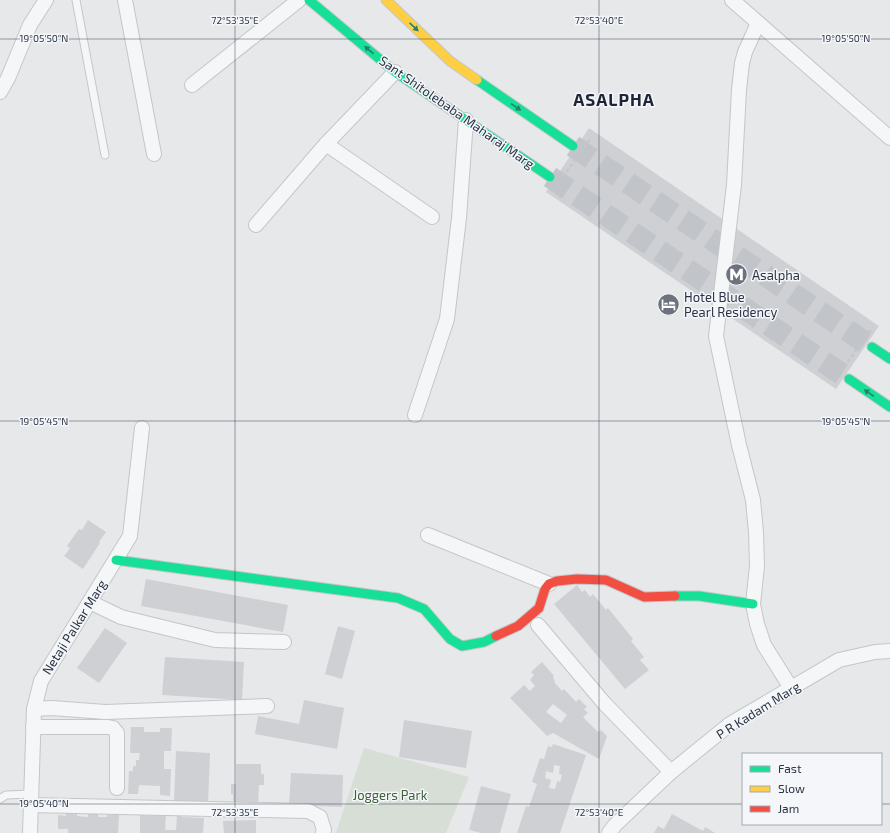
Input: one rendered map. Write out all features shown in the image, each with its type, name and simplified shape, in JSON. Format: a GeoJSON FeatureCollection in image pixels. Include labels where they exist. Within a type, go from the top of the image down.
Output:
{"type":"FeatureCollection","features":[{"type":"Feature","properties":{"kind":"street"},"geometry":{"type":"LineString","coordinates":[[0,92],[8,78],[30,25],[46,0]]}},
{"type":"Feature","properties":{"kind":"street"},"geometry":{"type":"LineString","coordinates":[[125,0],[154,154]]}},
{"type":"Feature","properties":{"kind":"street"},"geometry":{"type":"LineString","coordinates":[[192,85],[299,0]]}},
{"type":"Feature","properties":{"kind":"street","name":"Sant Shitolebaba Maharaj Marg"},"geometry":{"type":"LineString","coordinates":[[310,0],[395,72],[550,177]]}},
{"type":"Feature","properties":{"kind":"street"},"geometry":{"type":"LineString","coordinates":[[386,0],[450,61],[573,146]]}},
{"type":"Feature","properties":{"kind":"street"},"geometry":{"type":"LineString","coordinates":[[732,0],[890,138]]}},
{"type":"Feature","properties":{"kind":"street"},"geometry":{"type":"LineString","coordinates":[[758,23],[745,52],[742,63],[739,90],[734,185],[716,336],[752,500],[756,532],[757,566],[753,604],[757,624],[764,645],[791,688]]}},
{"type":"Feature","properties":{"kind":"street"},"geometry":{"type":"LineString","coordinates":[[256,225],[326,144],[395,72]]}},
{"type":"Feature","properties":{"kind":"street"},"geometry":{"type":"LineString","coordinates":[[415,415],[447,319],[459,218],[466,120]]}},
{"type":"Feature","properties":{"kind":"street"},"geometry":{"type":"LineString","coordinates":[[326,144],[432,217]]}},
{"type":"Feature","properties":{"kind":"street"},"geometry":{"type":"LineString","coordinates":[[872,347],[890,359]]}},
{"type":"Feature","properties":{"kind":"street"},"geometry":{"type":"LineString","coordinates":[[849,379],[890,407]]}},
{"type":"Feature","properties":{"kind":"street","name":"Netaji Palkar Marg"},"geometry":{"type":"LineString","coordinates":[[30,833],[34,709],[41,681],[130,536],[142,428]]}},
{"type":"Feature","properties":{"kind":"street"},"geometry":{"type":"LineString","coordinates":[[428,535],[549,584]]}},
{"type":"Feature","properties":{"kind":"street"},"geometry":{"type":"LineString","coordinates":[[116,560],[398,598],[424,609],[450,639],[462,646],[484,642],[518,626],[539,608],[545,589],[549,584],[558,581],[577,579],[606,580],[644,596],[699,596],[753,604]]}},
{"type":"Feature","properties":{"kind":"street"},"geometry":{"type":"LineString","coordinates":[[90,602],[121,617],[214,640],[284,642]]}},
{"type":"Feature","properties":{"kind":"street"},"geometry":{"type":"LineString","coordinates":[[538,625],[604,703],[671,772]]}},
{"type":"Feature","properties":{"kind":"street","name":"P R Kadam Marg"},"geometry":{"type":"LineString","coordinates":[[609,833],[615,825],[671,772],[730,724],[839,660],[890,650]]}},
{"type":"Feature","properties":{"kind":"street"},"geometry":{"type":"LineString","coordinates":[[34,709],[52,708],[105,712],[267,706]]}},
{"type":"Feature","properties":{"kind":"street"},"geometry":{"type":"LineString","coordinates":[[33,727],[113,728],[117,733],[117,788]]}},
{"type":"Feature","properties":{"kind":"street"},"geometry":{"type":"LineString","coordinates":[[31,800],[308,811],[320,817],[324,833]]}},
{"type":"Feature","properties":{"kind":"lane"},"geometry":{"type":"LineString","coordinates":[[76,0],[105,155]]}},
{"type":"Feature","properties":{"kind":"lane"},"geometry":{"type":"LineString","coordinates":[[0,798],[6,795],[31,800]]}},
{"type":"Feature","properties":{"kind":"path"},"geometry":{"type":"LineString","coordinates":[[553,191],[590,139]]}},
{"type":"Feature","properties":{"kind":"path"},"geometry":{"type":"LineString","coordinates":[[834,381],[873,327]]}},
{"type":"Feature","properties":{"kind":"green space","name":"Joggers Park"},"geometry":{"type":"Polygon","coordinates":[[[364,748],[469,777],[446,833],[336,833],[364,748]]]}},
{"type":"Feature","properties":{"kind":"building","name":"Asalpha"},"geometry":{"type":"Polygon","coordinates":[[[589,128],[879,326],[836,389],[546,192],[589,128]]]}},
{"type":"Feature","properties":{"kind":"building"},"geometry":{"type":"Polygon","coordinates":[[[88,520],[106,532],[83,569],[64,556],[70,548],[67,546],[79,529],[82,530],[88,520]]]}},
{"type":"Feature","properties":{"kind":"building"},"geometry":{"type":"Polygon","coordinates":[[[146,579],[288,605],[283,632],[141,606],[146,579]]]}},
{"type":"Feature","properties":{"kind":"building"},"geometry":{"type":"Polygon","coordinates":[[[577,585],[582,592],[585,590],[590,597],[593,594],[606,610],[608,608],[633,639],[631,641],[644,657],[640,660],[649,670],[625,689],[554,604],[577,585]]]}},
{"type":"Feature","properties":{"kind":"building"},"geometry":{"type":"Polygon","coordinates":[[[338,626],[355,631],[342,679],[325,674],[338,626]]]}},
{"type":"Feature","properties":{"kind":"building"},"geometry":{"type":"Polygon","coordinates":[[[105,628],[127,643],[99,683],[77,668],[105,628]]]}},
{"type":"Feature","properties":{"kind":"building"},"geometry":{"type":"Polygon","coordinates":[[[165,657],[244,662],[242,700],[162,695],[165,657]]]}},
{"type":"Feature","properties":{"kind":"building"},"geometry":{"type":"Polygon","coordinates":[[[542,662],[554,676],[554,682],[562,691],[564,689],[576,702],[579,699],[587,707],[584,709],[588,713],[583,717],[598,732],[601,730],[607,736],[599,759],[553,733],[547,736],[510,698],[524,685],[530,691],[535,686],[530,680],[534,675],[531,672],[542,662]],[[553,704],[546,712],[561,723],[567,715],[553,704]]]}},
{"type":"Feature","properties":{"kind":"building"},"geometry":{"type":"Polygon","coordinates":[[[304,700],[344,708],[337,749],[255,734],[258,716],[299,724],[304,700]]]}},
{"type":"Feature","properties":{"kind":"building"},"geometry":{"type":"Polygon","coordinates":[[[404,720],[472,731],[466,768],[399,757],[404,720]]]}},
{"type":"Feature","properties":{"kind":"building"},"geometry":{"type":"Polygon","coordinates":[[[131,727],[144,727],[144,732],[160,732],[160,728],[172,728],[171,751],[164,751],[164,769],[171,769],[170,796],[160,795],[160,786],[139,785],[138,794],[128,794],[129,771],[133,771],[133,766],[136,766],[136,760],[139,760],[140,753],[130,753],[131,727]]]}},
{"type":"Feature","properties":{"kind":"building"},"geometry":{"type":"Polygon","coordinates":[[[553,744],[586,755],[560,833],[517,833],[526,806],[529,807],[537,784],[532,782],[540,758],[544,759],[548,746],[552,747],[553,744]],[[554,765],[553,773],[546,771],[545,778],[551,780],[549,788],[555,789],[557,781],[560,782],[562,775],[559,774],[560,766],[554,765]]]}},
{"type":"Feature","properties":{"kind":"building"},"geometry":{"type":"Polygon","coordinates":[[[176,751],[210,753],[208,804],[174,802],[176,751]]]}},
{"type":"Feature","properties":{"kind":"building"},"geometry":{"type":"Polygon","coordinates":[[[236,764],[261,764],[261,774],[264,774],[264,785],[259,785],[258,805],[233,804],[231,784],[236,784],[236,764]]]}},
{"type":"Feature","properties":{"kind":"building"},"geometry":{"type":"Polygon","coordinates":[[[291,773],[343,775],[342,807],[289,805],[291,773]]]}},
{"type":"Feature","properties":{"kind":"building"},"geometry":{"type":"Polygon","coordinates":[[[481,786],[511,794],[500,833],[481,833],[469,830],[481,786]]]}},
{"type":"Feature","properties":{"kind":"building"},"geometry":{"type":"Polygon","coordinates":[[[88,811],[98,812],[98,817],[119,815],[118,833],[68,833],[68,829],[58,829],[58,815],[66,816],[66,812],[77,813],[77,816],[88,817],[88,811]]]}},
{"type":"Feature","properties":{"kind":"building"},"geometry":{"type":"Polygon","coordinates":[[[160,814],[166,814],[165,830],[176,830],[177,815],[182,815],[181,817],[204,818],[203,833],[140,833],[140,815],[160,816],[160,814]]]}},
{"type":"Feature","properties":{"kind":"building"},"geometry":{"type":"Polygon","coordinates":[[[672,814],[703,831],[705,827],[715,833],[654,833],[658,826],[664,829],[672,814]]]}},
{"type":"Feature","properties":{"kind":"building"},"geometry":{"type":"Polygon","coordinates":[[[256,820],[256,833],[224,833],[223,821],[256,820]]]}},
{"type":"Feature","properties":{"kind":"tunnel"},"geometry":{"type":"LineString","coordinates":[[573,146],[872,347]]}},
{"type":"Feature","properties":{"kind":"tunnel"},"geometry":{"type":"LineString","coordinates":[[550,177],[849,379]]}},
{"type":"Feature","properties":{"kind":"traffic: fast"},"geometry":{"type":"LineString","coordinates":[[309,0],[395,72],[550,177]]}},
{"type":"Feature","properties":{"kind":"traffic: fast"},"geometry":{"type":"LineString","coordinates":[[477,80],[573,146]]}},
{"type":"Feature","properties":{"kind":"traffic: fast"},"geometry":{"type":"LineString","coordinates":[[872,347],[890,359]]}},
{"type":"Feature","properties":{"kind":"traffic: fast"},"geometry":{"type":"LineString","coordinates":[[849,379],[890,407]]}},
{"type":"Feature","properties":{"kind":"traffic: fast"},"geometry":{"type":"LineString","coordinates":[[116,560],[398,598],[424,609],[450,639],[462,646],[484,642],[496,636]]}},
{"type":"Feature","properties":{"kind":"traffic: fast"},"geometry":{"type":"LineString","coordinates":[[675,596],[699,596],[753,604]]}},
{"type":"Feature","properties":{"kind":"traffic: slow"},"geometry":{"type":"LineString","coordinates":[[386,0],[450,61],[477,80]]}},
{"type":"Feature","properties":{"kind":"traffic: jam"},"geometry":{"type":"LineString","coordinates":[[496,636],[518,626],[539,608],[545,589],[549,584],[557,581],[577,579],[606,580],[644,597],[675,596]]}},
{"type":"Feature","properties":{"kind":"place","name":"Asalpha"},"geometry":{"type":"Point","coordinates":[737,275]}},
{"type":"Feature","properties":{"kind":"place","name":"Hotel Blue Pearl Residency"},"geometry":{"type":"Point","coordinates":[668,304]}},
{"type":"Feature","properties":{"kind":"district","name":"ASALPHA"},"geometry":{"type":"Point","coordinates":[614,100]}}]}
